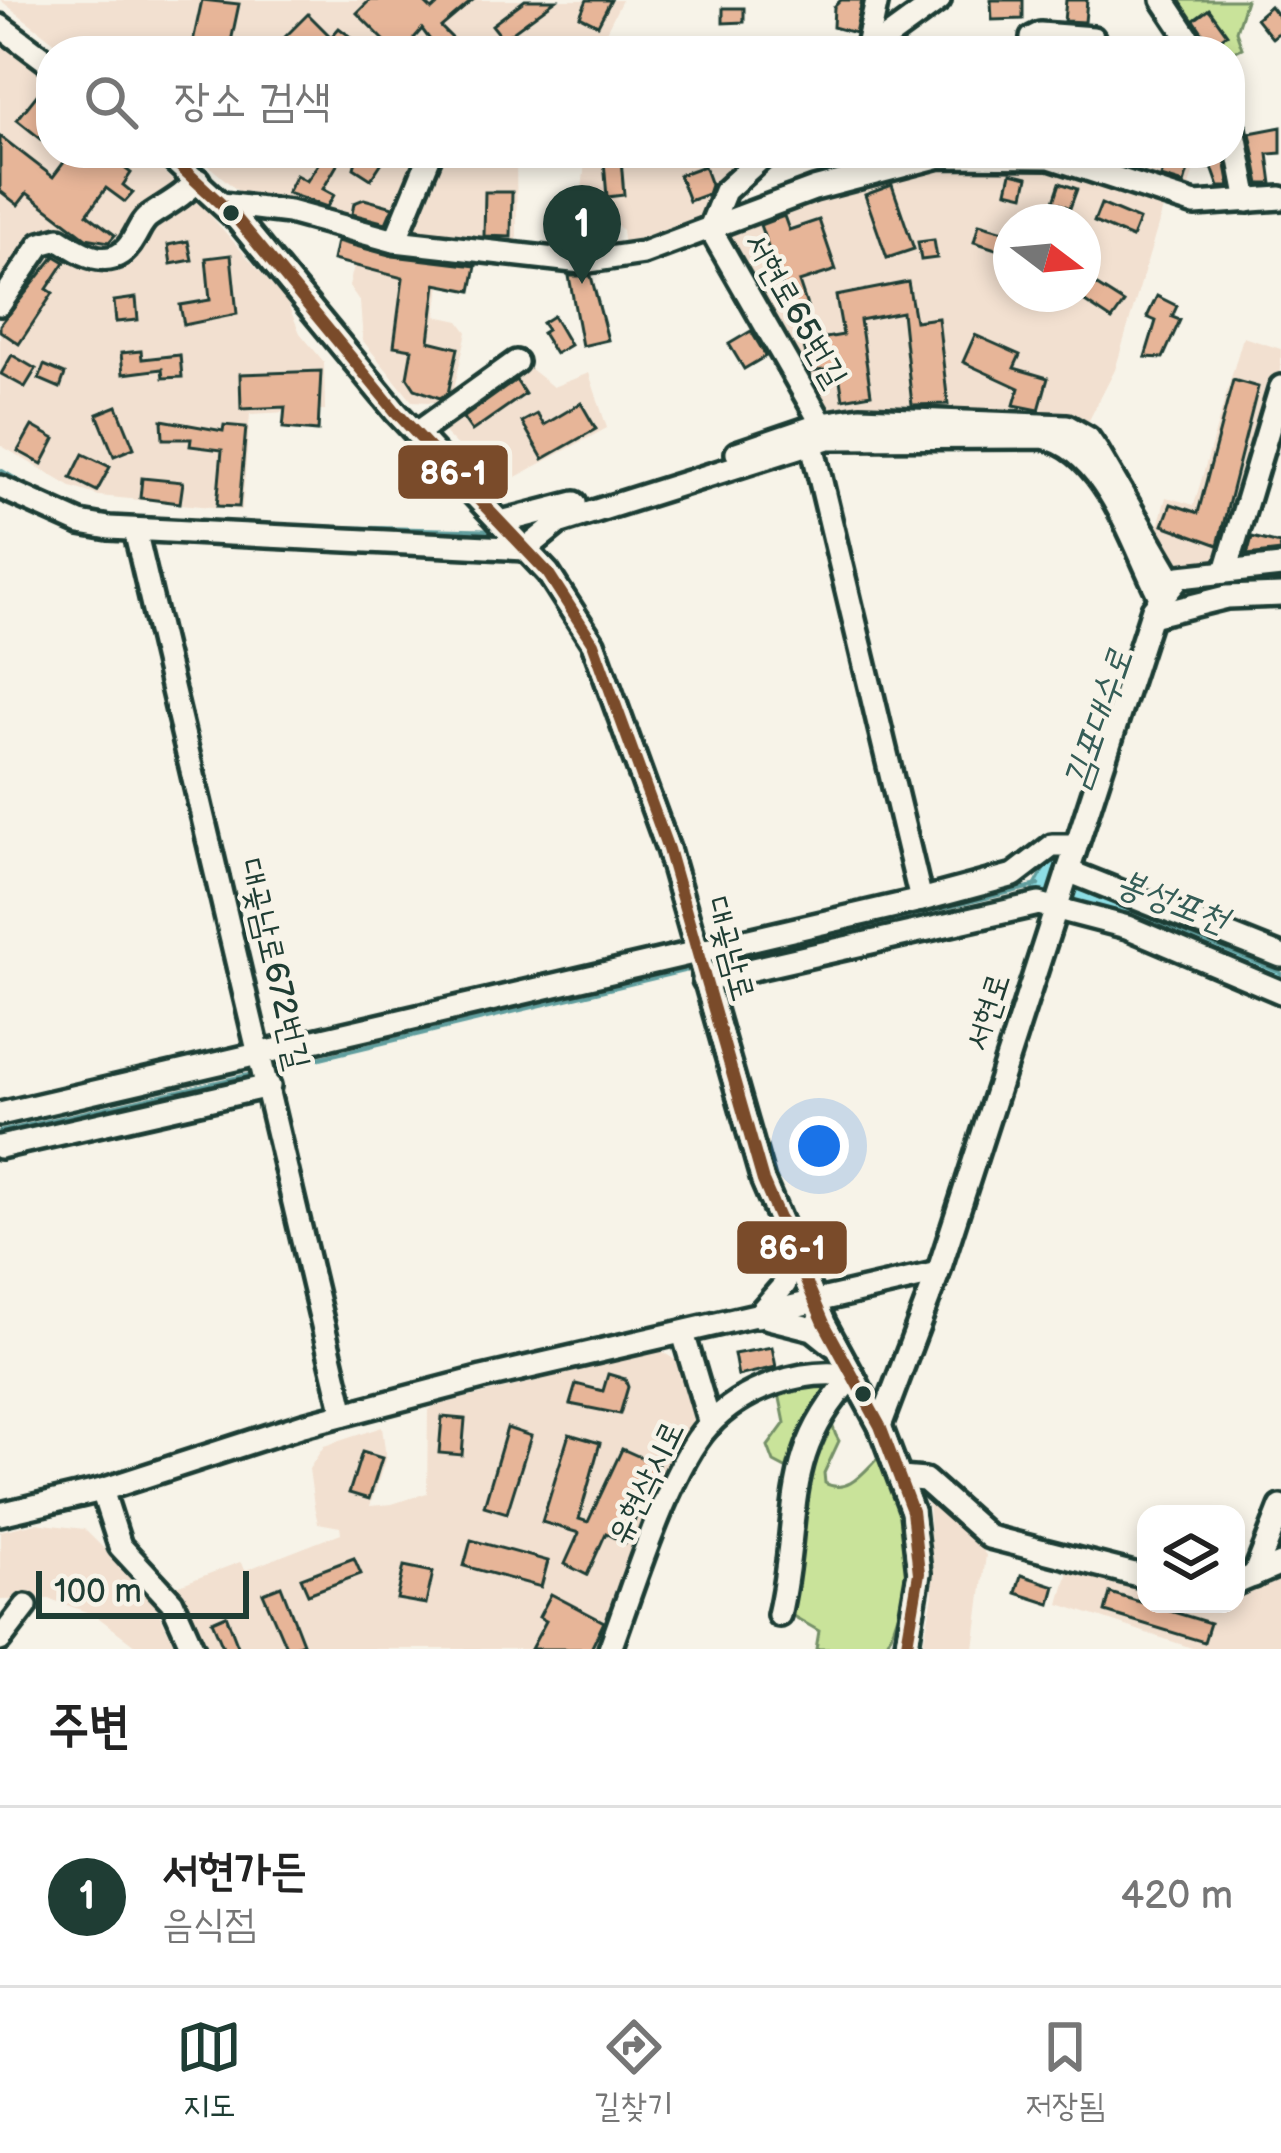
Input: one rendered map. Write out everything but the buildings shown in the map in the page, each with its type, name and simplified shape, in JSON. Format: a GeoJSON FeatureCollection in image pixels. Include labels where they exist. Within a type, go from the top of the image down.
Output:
{"type":"FeatureCollection","features":[{"type":"Feature","properties":{"kind":"street"},"geometry":{"type":"LineString","coordinates":[[871,36],[877,0]]}},
{"type":"Feature","properties":{"kind":"street"},"geometry":{"type":"LineString","coordinates":[[889,36],[939,0]]}},
{"type":"Feature","properties":{"kind":"street"},"geometry":{"type":"LineString","coordinates":[[1163,0],[1187,36]]}},
{"type":"Feature","properties":{"kind":"street"},"geometry":{"type":"LineString","coordinates":[[0,26],[36,53]]}},
{"type":"Feature","properties":{"kind":"street"},"geometry":{"type":"LineString","coordinates":[[1036,36],[1067,36]]}},
{"type":"Feature","properties":{"kind":"street","name":"대곶남로"},"geometry":{"type":"LineString","coordinates":[[184,168],[222,204],[417,433],[526,549],[593,643],[668,849],[747,1134],[781,1228],[880,1426],[912,1511],[919,1573],[906,1649]]}},
{"type":"Feature","properties":{"kind":"street"},"geometry":{"type":"LineString","coordinates":[[395,241],[425,168]]}},
{"type":"Feature","properties":{"kind":"street","name":"서현로65번길"},"geometry":{"type":"LineString","coordinates":[[750,168],[724,191],[710,228],[817,434],[921,900]]}},
{"type":"Feature","properties":{"kind":"street","name":"서현로65번길"},"geometry":{"type":"LineString","coordinates":[[222,204],[289,212],[395,241],[582,262],[643,253],[881,168]]}},
{"type":"Feature","properties":{"kind":"street","name":"서현로65번길"},"geometry":{"type":"LineString","coordinates":[[1089,168],[1196,204],[1281,199]]}},
{"type":"Feature","properties":{"kind":"street"},"geometry":{"type":"LineString","coordinates":[[1242,168],[1248,201]]}},
{"type":"Feature","properties":{"kind":"street"},"geometry":{"type":"LineString","coordinates":[[0,304],[50,238],[105,260],[128,248],[148,216],[177,202],[198,180]]}},
{"type":"Feature","properties":{"kind":"street"},"geometry":{"type":"LineString","coordinates":[[417,433],[516,362]]}},
{"type":"Feature","properties":{"kind":"street"},"geometry":{"type":"LineString","coordinates":[[1226,571],[1281,387]]}},
{"type":"Feature","properties":{"kind":"street"},"geometry":{"type":"LineString","coordinates":[[0,487],[80,523],[135,530],[526,549],[558,524],[817,434]]}},
{"type":"Feature","properties":{"kind":"street"},"geometry":{"type":"LineString","coordinates":[[501,522],[757,446],[817,434],[1043,437],[1068,443],[1089,463],[1162,598]]}},
{"type":"Feature","properties":{"kind":"street","name":"대곶남로672번길"},"geometry":{"type":"LineString","coordinates":[[135,530],[344,1414]]}},
{"type":"Feature","properties":{"kind":"street"},"geometry":{"type":"LineString","coordinates":[[1162,598],[1226,571],[1281,566]]}},
{"type":"Feature","properties":{"kind":"street"},"geometry":{"type":"LineString","coordinates":[[1162,598],[1281,595]]}},
{"type":"Feature","properties":{"kind":"street","name":"서현로"},"geometry":{"type":"LineString","coordinates":[[880,1426],[938,1273],[1076,845],[1162,598]]}},
{"type":"Feature","properties":{"kind":"street"},"geometry":{"type":"LineString","coordinates":[[701,966],[1014,875],[1052,846],[1076,845]]}},
{"type":"Feature","properties":{"kind":"street"},"geometry":{"type":"LineString","coordinates":[[1068,872],[1281,956]]}},
{"type":"Feature","properties":{"kind":"street"},"geometry":{"type":"LineString","coordinates":[[0,1147],[265,1069],[701,966],[1028,904],[1058,903],[1281,992]]}},
{"type":"Feature","properties":{"kind":"street"},"geometry":{"type":"LineString","coordinates":[[0,1114],[265,1069]]}},
{"type":"Feature","properties":{"kind":"street"},"geometry":{"type":"LineString","coordinates":[[757,1317],[785,1284],[781,1228]]}},
{"type":"Feature","properties":{"kind":"street"},"geometry":{"type":"LineString","coordinates":[[0,1514],[102,1490],[344,1414],[938,1273]]}},
{"type":"Feature","properties":{"kind":"street"},"geometry":{"type":"LineString","coordinates":[[757,1317],[813,1329],[838,1349]]}},
{"type":"Feature","properties":{"kind":"street"},"geometry":{"type":"LineString","coordinates":[[682,1333],[710,1424]]}},
{"type":"Feature","properties":{"kind":"street","name":"유현삭시로"},"geometry":{"type":"LineString","coordinates":[[610,1649],[673,1493],[710,1424],[776,1384],[811,1374],[853,1376]]}},
{"type":"Feature","properties":{"kind":"street"},"geometry":{"type":"LineString","coordinates":[[778,1615],[793,1553],[799,1466],[815,1423],[853,1376]]}},
{"type":"Feature","properties":{"kind":"street"},"geometry":{"type":"LineString","coordinates":[[901,1478],[925,1480],[977,1529],[1010,1546],[1137,1575]]}},
{"type":"Feature","properties":{"kind":"street"},"geometry":{"type":"LineString","coordinates":[[102,1490],[120,1546],[172,1601],[193,1649]]}},
{"type":"Feature","properties":{"kind":"street"},"geometry":{"type":"LineString","coordinates":[[1245,1579],[1281,1507]]}},
{"type":"Feature","properties":{"kind":"street"},"geometry":{"type":"LineString","coordinates":[[1245,1579],[1281,1564]]}},
{"type":"Feature","properties":{"kind":"street"},"geometry":{"type":"LineString","coordinates":[[0,1640],[26,1606]]}},
{"type":"Feature","properties":{"kind":"shaded area"},"geometry":{"type":"Polygon","coordinates":[[[0,0],[622,0],[604,36],[47,36],[0,0]]]}},
{"type":"Feature","properties":{"kind":"shaded area"},"geometry":{"type":"Polygon","coordinates":[[[0,39],[36,67],[36,168],[159,168],[202,206],[287,302],[300,333],[324,362],[325,410],[250,414],[242,510],[99,496],[71,487],[0,445],[0,39]]]}},
{"type":"Feature","properties":{"kind":"shaded area"},"geometry":{"type":"Polygon","coordinates":[[[211,168],[516,168],[517,247],[425,239],[245,197],[211,168]]]}},
{"type":"Feature","properties":{"kind":"shaded area"},"geometry":{"type":"Polygon","coordinates":[[[584,168],[751,168],[709,221],[624,249],[622,230],[582,190],[584,168]]]}},
{"type":"Feature","properties":{"kind":"shaded area"},"geometry":{"type":"Polygon","coordinates":[[[908,168],[1063,168],[1165,202],[1115,370],[1086,426],[1015,415],[821,409],[720,233],[908,168]]]}},
{"type":"Feature","properties":{"kind":"shaded area"},"geometry":{"type":"Polygon","coordinates":[[[1109,168],[1194,168],[1186,197],[1109,168]]]}},
{"type":"Feature","properties":{"kind":"shaded area"},"geometry":{"type":"Polygon","coordinates":[[[361,237],[444,253],[436,316],[459,321],[467,332],[452,397],[445,403],[412,401],[363,341],[360,302],[349,286],[361,237]]]}},
{"type":"Feature","properties":{"kind":"shaded area"},"geometry":{"type":"Polygon","coordinates":[[[1243,337],[1281,349],[1281,370],[1222,563],[1179,569],[1156,534],[1166,497],[1194,505],[1243,337]]]}},
{"type":"Feature","properties":{"kind":"shaded area"},"geometry":{"type":"Polygon","coordinates":[[[524,364],[553,387],[589,373],[607,428],[497,487],[439,427],[524,364]]]}},
{"type":"Feature","properties":{"kind":"shaded area"},"geometry":{"type":"Polygon","coordinates":[[[661,1351],[680,1363],[695,1429],[604,1649],[204,1649],[196,1622],[174,1587],[240,1562],[246,1570],[341,1533],[340,1527],[318,1523],[314,1506],[309,1469],[324,1446],[382,1427],[386,1457],[370,1506],[392,1504],[427,1493],[428,1410],[661,1351]]]}},
{"type":"Feature","properties":{"kind":"shaded area"},"geometry":{"type":"Polygon","coordinates":[[[934,1496],[986,1555],[974,1649],[922,1649],[933,1595],[928,1499],[934,1496]]]}},
{"type":"Feature","properties":{"kind":"shaded area"},"geometry":{"type":"Polygon","coordinates":[[[36,1523],[84,1529],[149,1593],[177,1649],[140,1649],[95,1615],[50,1599],[0,1600],[0,1531],[36,1523]]]}},
{"type":"Feature","properties":{"kind":"shaded area"},"geometry":{"type":"Polygon","coordinates":[[[1069,1567],[1137,1581],[1137,1613],[1245,1613],[1245,1586],[1281,1572],[1281,1649],[1195,1649],[1059,1604],[1069,1567]]]}},
{"type":"Feature","properties":{"kind":"green space"},"geometry":{"type":"Polygon","coordinates":[[[1168,0],[1246,0],[1238,36],[1194,36],[1168,0]]]}},
{"type":"Feature","properties":{"kind":"green space"},"geometry":{"type":"Polygon","coordinates":[[[797,1384],[821,1385],[827,1398],[839,1441],[824,1473],[825,1483],[849,1484],[879,1457],[900,1501],[907,1552],[905,1577],[884,1649],[816,1649],[819,1631],[786,1612],[791,1471],[774,1462],[768,1446],[785,1423],[779,1393],[797,1384]]]}},
{"type":"Feature","properties":{"kind":"water"},"geometry":{"type":"Polygon","coordinates":[[[1050,858],[1057,860],[1056,880],[1281,973],[1281,980],[1130,914],[1032,891],[1050,858]]]}},
{"type":"Feature","properties":{"kind":"waterway"},"geometry":{"type":"LineString","coordinates":[[0,470],[42,495]]}},
{"type":"Feature","properties":{"kind":"waterway"},"geometry":{"type":"LineString","coordinates":[[79,512],[127,519]]}},
{"type":"Feature","properties":{"kind":"waterway"},"geometry":{"type":"LineString","coordinates":[[283,526],[495,531]]}},
{"type":"Feature","properties":{"kind":"waterway","name":"김포대수로"},"geometry":{"type":"LineString","coordinates":[[1172,594],[1177,599],[1209,587],[1281,583]]}},
{"type":"Feature","properties":{"kind":"waterway","name":"김포대수로"},"geometry":{"type":"LineString","coordinates":[[1153,643],[1162,621]]}},
{"type":"Feature","properties":{"kind":"waterway"},"geometry":{"type":"LineString","coordinates":[[706,965],[1039,885]]}},
{"type":"Feature","properties":{"kind":"waterway"},"geometry":{"type":"LineString","coordinates":[[269,1070],[695,968]]}},
{"type":"Feature","properties":{"kind":"waterway"},"geometry":{"type":"LineString","coordinates":[[0,1132],[258,1073]]}},
{"type":"Feature","properties":{"kind":"transit line","name":"86-1"},"geometry":{"type":"LineString","coordinates":[[182,168],[237,219],[396,412],[548,573],[593,643],[668,849],[763,1181],[824,1323],[880,1426],[912,1511],[919,1573],[906,1649]]}},
{"type":"Feature","properties":{"kind":"place","name":"서현가든"},"geometry":{"type":"Point","coordinates":[582,284]}},
{"type":"Feature","properties":{"kind":"water label","name":"봉성포천"},"geometry":{"type":"Point","coordinates":[1172,902]}}]}
